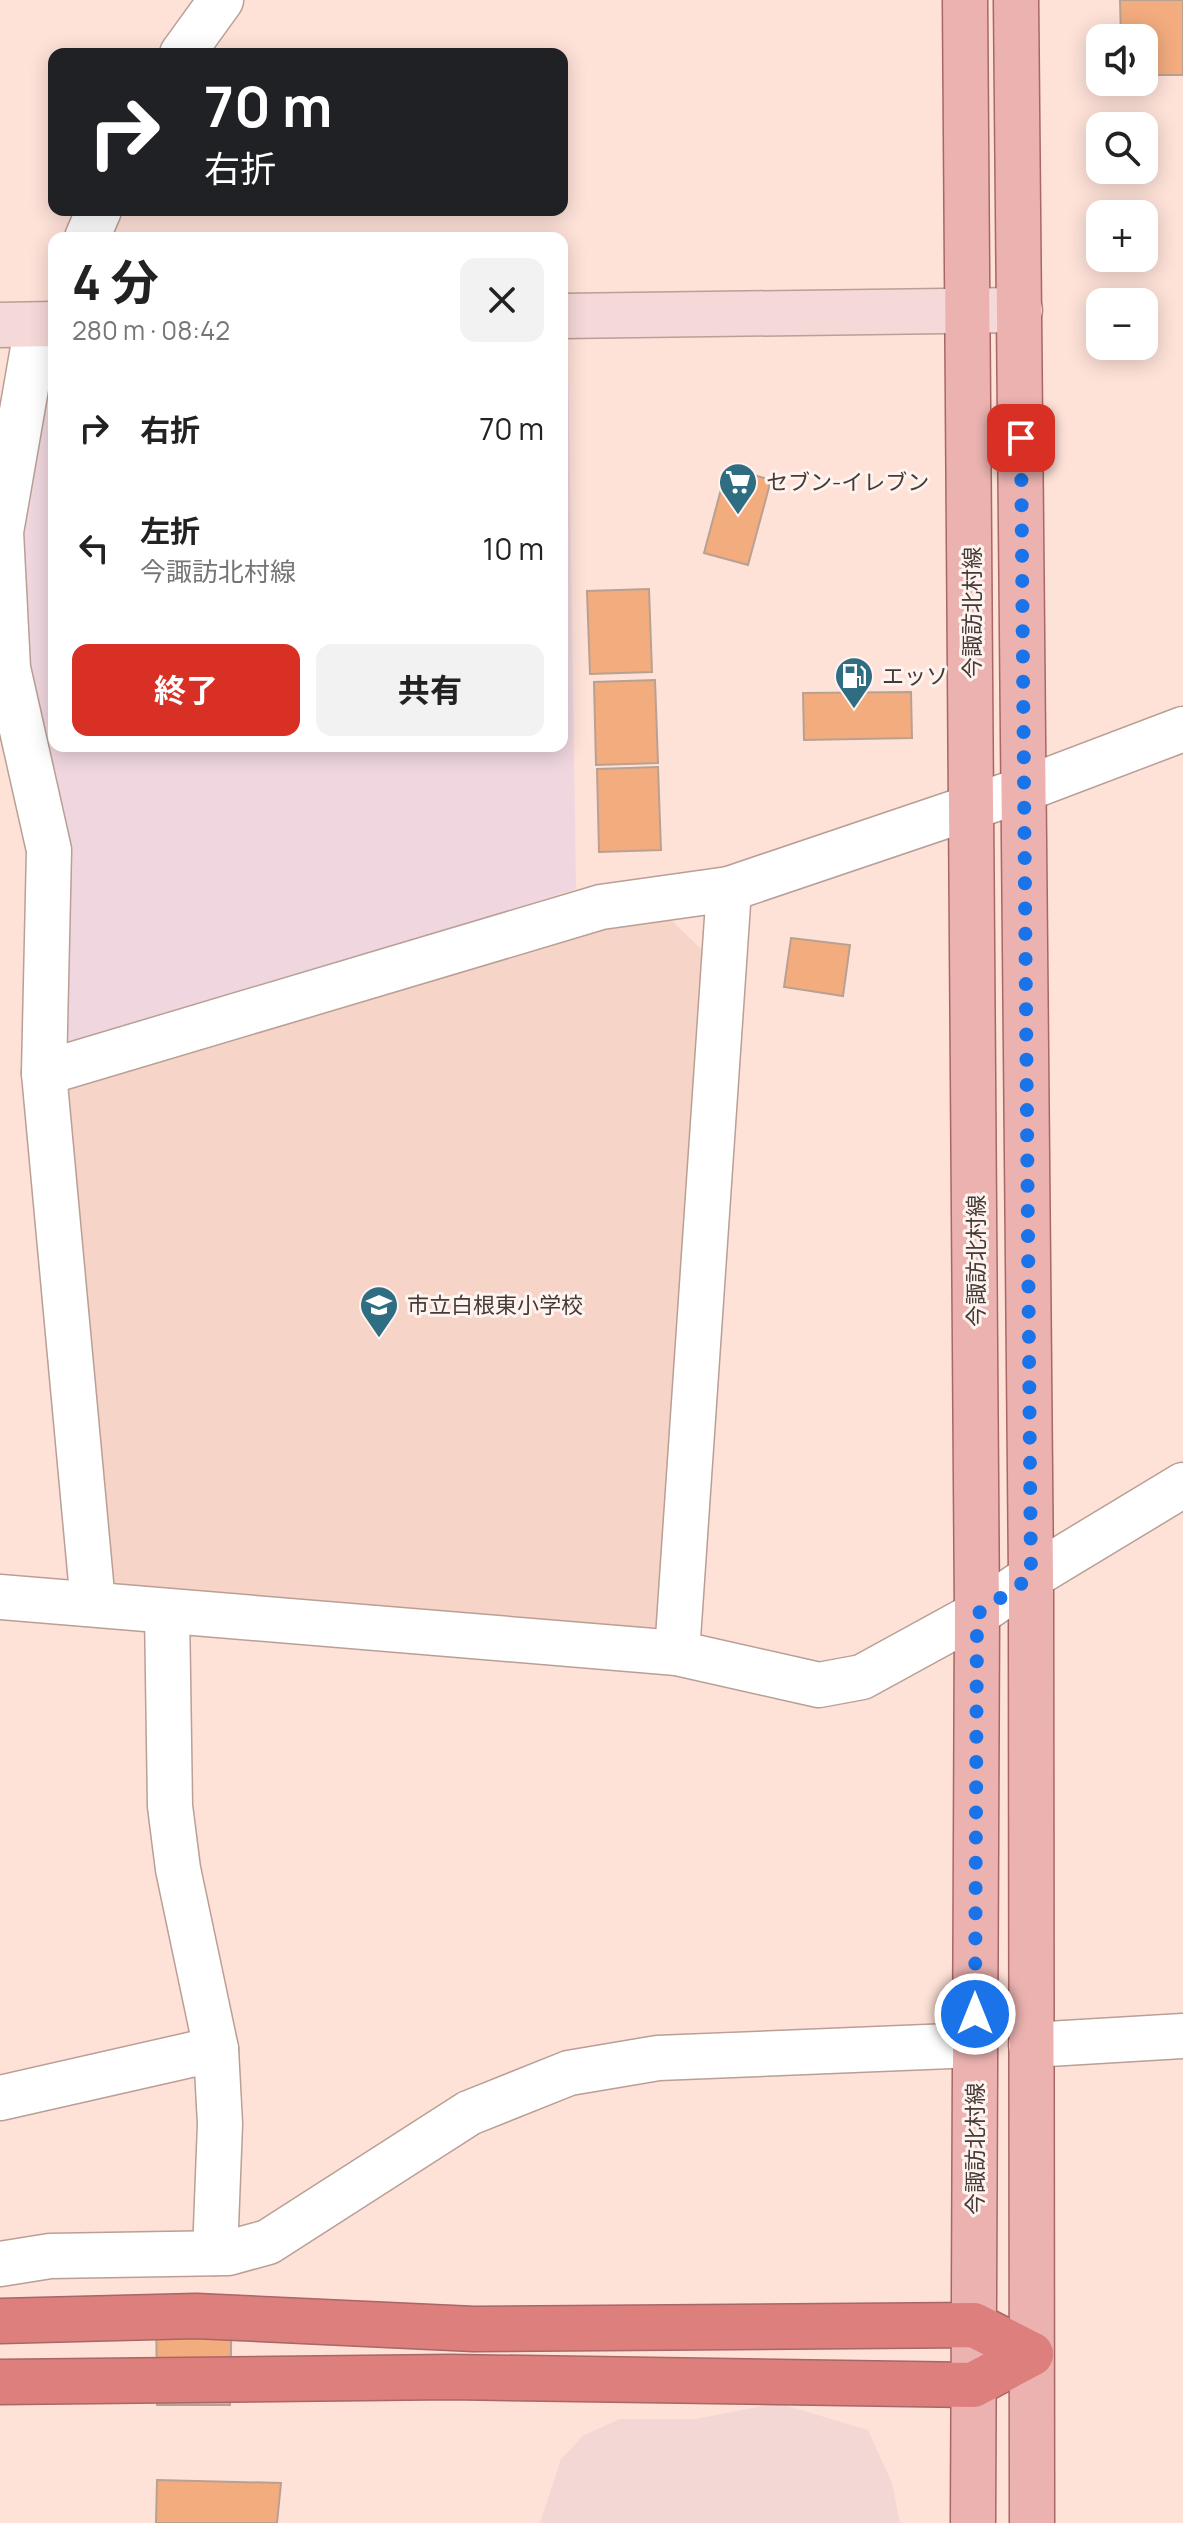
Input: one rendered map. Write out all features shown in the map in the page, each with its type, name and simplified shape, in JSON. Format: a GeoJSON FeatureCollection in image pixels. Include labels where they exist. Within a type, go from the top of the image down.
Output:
{"type":"FeatureCollection","features":[{"type":"Feature","properties":{"kind":"highway"},"geometry":{"type":"LineString","coordinates":[[0,2321],[196,2316],[474,2329],[974,2325],[1031,2354]]}},
{"type":"Feature","properties":{"kind":"highway"},"geometry":{"type":"LineString","coordinates":[[0,2382],[451,2377],[973,2385],[1031,2354]]}},
{"type":"Feature","properties":{"kind":"main road","name":"今諏訪北村線"},"geometry":{"type":"LineString","coordinates":[[965,0],[974,806],[977,1614],[973,2523]]}},
{"type":"Feature","properties":{"kind":"main road"},"geometry":{"type":"LineString","coordinates":[[1016,0],[1031,1577],[1032,2523]]}},
{"type":"Feature","properties":{"kind":"street"},"geometry":{"type":"LineString","coordinates":[[186,48],[221,0]]}},
{"type":"Feature","properties":{"kind":"street"},"geometry":{"type":"LineString","coordinates":[[568,316],[1020,310]]}},
{"type":"Feature","properties":{"kind":"street"},"geometry":{"type":"LineString","coordinates":[[30,325],[1,532],[8,668],[49,850],[44,1073],[93,1604]]}},
{"type":"Feature","properties":{"kind":"street"},"geometry":{"type":"LineString","coordinates":[[44,1073],[601,907],[729,889],[1025,789],[1183,729]]}},
{"type":"Feature","properties":{"kind":"street"},"geometry":{"type":"LineString","coordinates":[[677,1653],[729,889]]}},
{"type":"Feature","properties":{"kind":"street"},"geometry":{"type":"LineString","coordinates":[[0,1597],[677,1653],[819,1685],[862,1677],[977,1614],[1031,1577],[1183,1485]]}},
{"type":"Feature","properties":{"kind":"street"},"geometry":{"type":"LineString","coordinates":[[167,1611],[170,1806],[178,1869],[216,2049],[220,2124],[215,2253]]}},
{"type":"Feature","properties":{"kind":"street"},"geometry":{"type":"LineString","coordinates":[[1031,2045],[1183,2036]]}},
{"type":"Feature","properties":{"kind":"street"},"geometry":{"type":"LineString","coordinates":[[0,2264],[50,2256],[215,2253],[268,2242],[469,2113],[569,2073],[658,2058],[975,2045]]}},
{"type":"Feature","properties":{"kind":"street"},"geometry":{"type":"LineString","coordinates":[[0,2098],[216,2049]]}},
{"type":"Feature","properties":{"kind":"shaded area"},"geometry":{"type":"Polygon","coordinates":[[[568,352],[576,889],[60,1051],[53,841],[19,566],[27,409],[48,367],[48,752],[568,752],[568,352]]]}},
{"type":"Feature","properties":{"kind":"shaded area","name":"市立白根東小学校"},"geometry":{"type":"Polygon","coordinates":[[[662,911],[707,955],[677,1653],[93,1604],[44,1073],[662,911]]]}},
{"type":"Feature","properties":{"kind":"shaded area"},"geometry":{"type":"Polygon","coordinates":[[[777,2403],[868,2430],[892,2483],[900,2523],[540,2523],[561,2459],[584,2435],[620,2419],[696,2419],[777,2403]]]}},
{"type":"Feature","properties":{"kind":"building"},"geometry":{"type":"Polygon","coordinates":[[[1120,0],[1183,0],[1183,75],[1158,75],[1158,24],[1121,24],[1120,0]]]}},
{"type":"Feature","properties":{"kind":"building","name":"セブン-イレブン"},"geometry":{"type":"Polygon","coordinates":[[[727,467],[771,480],[748,565],[704,553],[727,467]]]}},
{"type":"Feature","properties":{"kind":"building"},"geometry":{"type":"Polygon","coordinates":[[[649,589],[652,672],[590,674],[587,591],[649,589]]]}},
{"type":"Feature","properties":{"kind":"building"},"geometry":{"type":"Polygon","coordinates":[[[655,680],[658,763],[596,765],[594,682],[655,680]]]}},
{"type":"Feature","properties":{"kind":"building"},"geometry":{"type":"Polygon","coordinates":[[[911,692],[912,738],[804,740],[803,693],[911,692]]]}},
{"type":"Feature","properties":{"kind":"building"},"geometry":{"type":"Polygon","coordinates":[[[658,767],[661,850],[599,852],[597,769],[658,767]]]}},
{"type":"Feature","properties":{"kind":"building"},"geometry":{"type":"Polygon","coordinates":[[[791,938],[850,945],[843,996],[784,987],[791,938]]]}},
{"type":"Feature","properties":{"kind":"building"},"geometry":{"type":"Polygon","coordinates":[[[232,2296],[230,2405],[157,2405],[156,2298],[232,2296]]]}},
{"type":"Feature","properties":{"kind":"building"},"geometry":{"type":"Polygon","coordinates":[[[157,2480],[281,2483],[277,2523],[156,2523],[157,2480]]]}},
{"type":"Feature","properties":{"kind":"place","name":"セブン-イレブン"},"geometry":{"type":"Point","coordinates":[738,516]}},
{"type":"Feature","properties":{"kind":"place","name":"エッソ"},"geometry":{"type":"Point","coordinates":[854,710]}},
{"type":"Feature","properties":{"kind":"place","name":"市立白根東小学校"},"geometry":{"type":"Point","coordinates":[379,1339]}},
{"type":"Feature","properties":{"kind":"route"},"geometry":{"type":"LineString","coordinates":[[975,2014],[977,1614],[1031,1577],[1021,438]]}}]}
